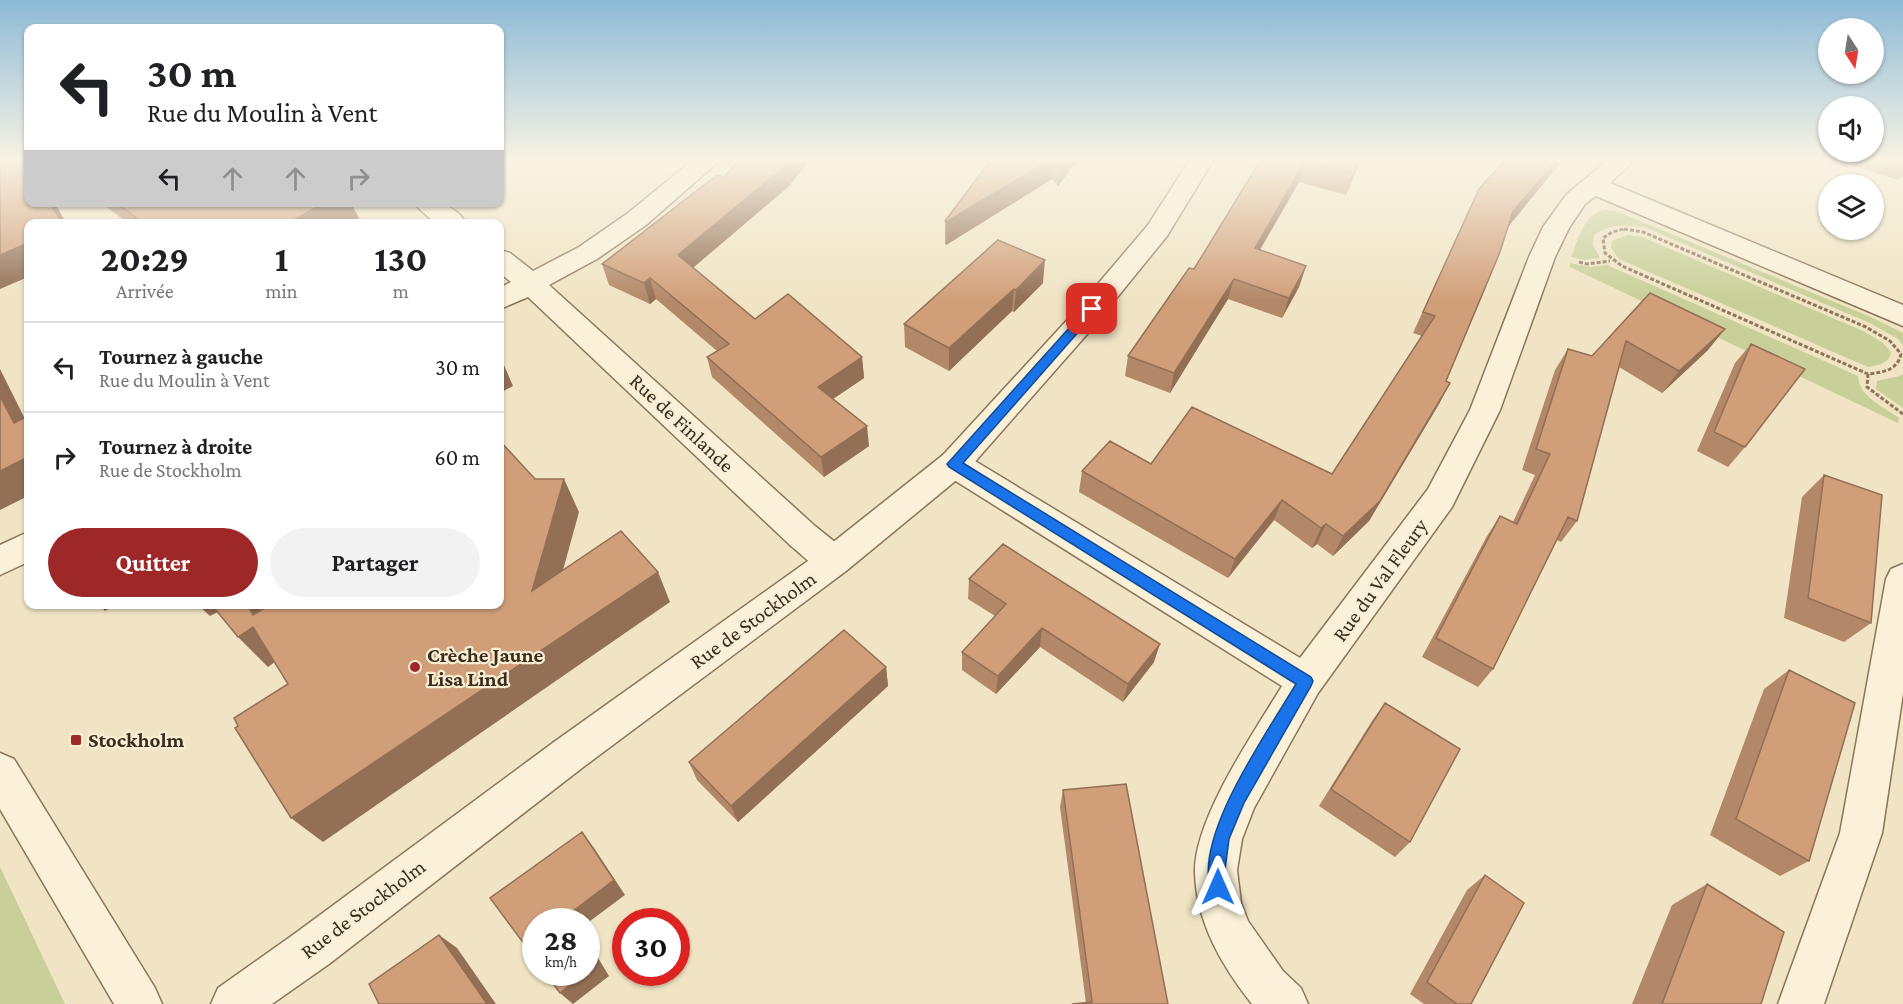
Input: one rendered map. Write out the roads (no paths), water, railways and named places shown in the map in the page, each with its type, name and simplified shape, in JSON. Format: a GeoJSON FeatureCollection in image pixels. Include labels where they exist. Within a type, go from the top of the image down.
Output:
{"type":"FeatureCollection","features":[{"type":"Feature","properties":{"kind":"street"},"geometry":{"type":"LineString","coordinates":[[432,208],[447,219]]}},
{"type":"Feature","properties":{"kind":"street"},"geometry":{"type":"LineString","coordinates":[[504,298],[588,253],[650,208]]}},
{"type":"Feature","properties":{"kind":"street","name":"Rue de Stockholm"},"geometry":{"type":"LineString","coordinates":[[234,1004],[313,948],[548,769],[834,561],[954,464],[1071,334],[1158,230],[1172,208]]}},
{"type":"Feature","properties":{"kind":"street","name":"Rue du Val Fleury"},"geometry":{"type":"LineString","coordinates":[[1285,1004],[1267,987],[1230,933],[1220,903],[1216,870],[1221,839],[1238,798],[1305,681],[1440,498],[1485,411],[1542,257],[1551,237],[1570,208]]}},
{"type":"Feature","properties":{"kind":"street"},"geometry":{"type":"LineString","coordinates":[[1646,208],[1903,316]]}},
{"type":"Feature","properties":{"kind":"street","name":"Rue de Finlande"},"geometry":{"type":"LineString","coordinates":[[504,262],[531,284],[803,536],[834,561]]}},
{"type":"Feature","properties":{"kind":"street"},"geometry":{"type":"LineString","coordinates":[[954,464],[1305,681]]}},
{"type":"Feature","properties":{"kind":"street"},"geometry":{"type":"LineString","coordinates":[[0,561],[24,548]]}},
{"type":"Feature","properties":{"kind":"street"},"geometry":{"type":"LineString","coordinates":[[1801,1004],[1861,833],[1903,579]]}},
{"type":"Feature","properties":{"kind":"street"},"geometry":{"type":"LineString","coordinates":[[0,772],[139,1004]]}},
{"type":"Feature","properties":{"kind":"place","name":"Crèche Jaune Lisa Lind"},"geometry":{"type":"Point","coordinates":[415,667]}},
{"type":"Feature","properties":{"kind":"place","name":"Stockholm"},"geometry":{"type":"Point","coordinates":[76,740]}}]}
